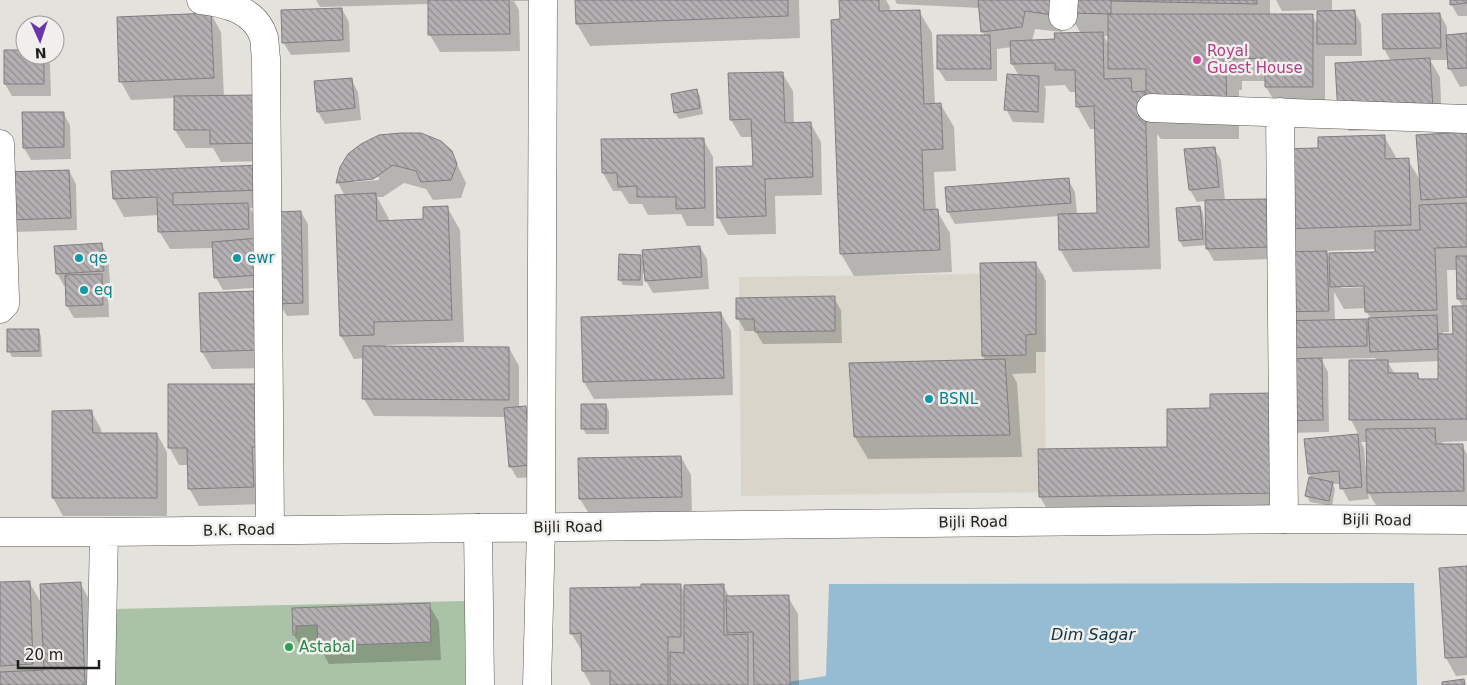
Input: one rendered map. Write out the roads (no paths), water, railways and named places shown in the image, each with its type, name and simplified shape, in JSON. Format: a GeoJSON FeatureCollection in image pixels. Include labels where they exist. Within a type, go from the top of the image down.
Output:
{"type":"FeatureCollection","features":[{"type":"Feature","properties":{"kind":"street"},"geometry":{"type":"LineString","coordinates":[[201,0],[221,3],[245,11],[256,24],[264,38],[266,58],[270,530]]}},
{"type":"Feature","properties":{"kind":"street"},"geometry":{"type":"LineString","coordinates":[[537,685],[541,527],[544,0]]}},
{"type":"Feature","properties":{"kind":"street"},"geometry":{"type":"LineString","coordinates":[[1151,108],[1467,119]]}},
{"type":"Feature","properties":{"kind":"street"},"geometry":{"type":"LineString","coordinates":[[1280,112],[1284,519]]}},
{"type":"Feature","properties":{"kind":"street"},"geometry":{"type":"LineString","coordinates":[[0,144],[5,304],[0,309]]}},
{"type":"Feature","properties":{"kind":"street","name":"Bijli Road"},"geometry":{"type":"LineString","coordinates":[[478,528],[1284,519],[1467,520]]}},
{"type":"Feature","properties":{"kind":"street"},"geometry":{"type":"LineString","coordinates":[[478,528],[480,685]]}},
{"type":"Feature","properties":{"kind":"street","name":"B.K. Road"},"geometry":{"type":"LineString","coordinates":[[0,532],[478,528]]}},
{"type":"Feature","properties":{"kind":"street"},"geometry":{"type":"LineString","coordinates":[[101,685],[104,532]]}},
{"type":"Feature","properties":{"kind":"water","name":"Dim Sagar"},"geometry":{"type":"Polygon","coordinates":[[[1414,583],[1417,685],[769,685],[826,676],[829,584],[1414,583]]]}},
{"type":"Feature","properties":{"kind":"place","name":"Royal Guest House"},"geometry":{"type":"Point","coordinates":[1197,60]}},
{"type":"Feature","properties":{"kind":"place","name":"qe"},"geometry":{"type":"Point","coordinates":[79,258]}},
{"type":"Feature","properties":{"kind":"place","name":"ewr"},"geometry":{"type":"Point","coordinates":[237,258]}},
{"type":"Feature","properties":{"kind":"place","name":"eq"},"geometry":{"type":"Point","coordinates":[84,290]}},
{"type":"Feature","properties":{"kind":"place","name":"BSNL"},"geometry":{"type":"Point","coordinates":[929,399]}},
{"type":"Feature","properties":{"kind":"place","name":"Astabal"},"geometry":{"type":"Point","coordinates":[289,647]}}]}
